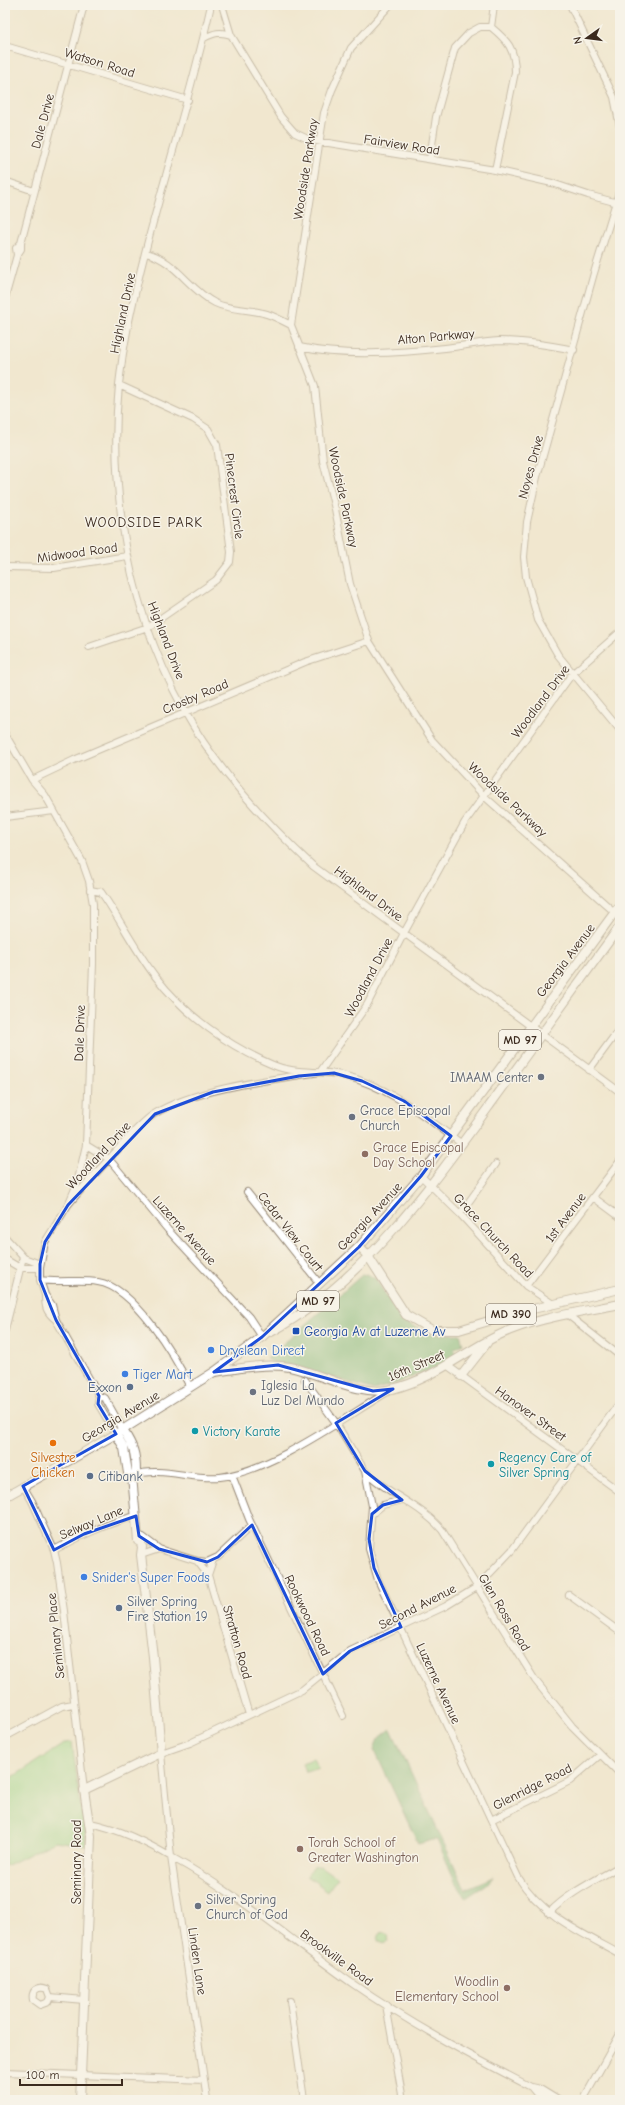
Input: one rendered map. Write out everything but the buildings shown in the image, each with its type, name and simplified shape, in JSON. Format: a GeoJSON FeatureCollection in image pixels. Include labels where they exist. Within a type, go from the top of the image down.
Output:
{"type":"FeatureCollection","features":[{"type":"Feature","properties":{"kind":"main road","name":"Georgia Avenue"},"geometry":{"type":"LineString","coordinates":[[5,1497],[119,1432],[214,1372],[262,1337],[359,1246],[421,1176],[530,1027],[617,915],[620,905]]}},
{"type":"Feature","properties":{"kind":"main road","name":"Georgia Avenue"},"geometry":{"type":"LineString","coordinates":[[262,1337],[296,1319],[328,1293],[368,1256],[430,1186],[620,926]]}},
{"type":"Feature","properties":{"kind":"main road","name":"16th Street"},"geometry":{"type":"LineString","coordinates":[[359,1246],[368,1256],[406,1315],[432,1330],[459,1330],[553,1304],[620,1289]]}},
{"type":"Feature","properties":{"kind":"main road","name":"16th Street"},"geometry":{"type":"LineString","coordinates":[[214,1372],[258,1366],[278,1366],[310,1373],[373,1391],[393,1389],[448,1366],[490,1340],[515,1329],[620,1304]]}},
{"type":"Feature","properties":{"kind":"main road"},"geometry":{"type":"LineString","coordinates":[[462,1376],[490,1340]]}},
{"type":"Feature","properties":{"kind":"main road"},"geometry":{"type":"LineString","coordinates":[[84,1790],[161,1753],[153,1657],[141,1555],[137,1547],[139,1536],[132,1476],[136,1472],[136,1456],[132,1443],[119,1432]]}},
{"type":"Feature","properties":{"kind":"main road","name":"Seminary Road"},"geometry":{"type":"LineString","coordinates":[[80,2100],[90,1823],[84,1790]]}},
{"type":"Feature","properties":{"kind":"street","name":"Dale Drive"},"geometry":{"type":"LineString","coordinates":[[5,298],[17,255],[16,248],[21,243],[84,5]]}},
{"type":"Feature","properties":{"kind":"street","name":"Highland Drive"},"geometry":{"type":"LineString","coordinates":[[211,5],[204,38],[146,253],[128,327],[119,384],[115,445],[116,470],[127,556],[148,627],[163,667],[186,712],[226,772],[271,826],[313,866],[620,1092]]}},
{"type":"Feature","properties":{"kind":"street","name":"Fairview Road"},"geometry":{"type":"LineString","coordinates":[[222,5],[230,35],[281,117],[295,133],[310,140],[496,170],[552,183],[618,203]]}},
{"type":"Feature","properties":{"kind":"street","name":"Woodside Parkway"},"geometry":{"type":"LineString","coordinates":[[390,5],[351,48],[324,113],[291,325],[315,386],[323,460],[336,510],[350,584],[369,640],[432,740],[484,796],[617,915]]}},
{"type":"Feature","properties":{"kind":"street"},"geometry":{"type":"LineString","coordinates":[[491,27],[494,5]]}},
{"type":"Feature","properties":{"kind":"street"},"geometry":{"type":"LineString","coordinates":[[570,5],[614,97],[620,127]]}},
{"type":"Feature","properties":{"kind":"street"},"geometry":{"type":"LineString","coordinates":[[430,160],[436,117],[455,48],[468,33],[480,27],[491,27],[502,36],[511,47],[515,58],[515,72],[496,170]]}},
{"type":"Feature","properties":{"kind":"street"},"geometry":{"type":"LineString","coordinates":[[204,38],[214,33],[223,32],[230,35]]}},
{"type":"Feature","properties":{"kind":"street","name":"Watson Road"},"geometry":{"type":"LineString","coordinates":[[5,46],[188,100]]}},
{"type":"Feature","properties":{"kind":"street"},"geometry":{"type":"LineString","coordinates":[[614,97],[620,102]]}},
{"type":"Feature","properties":{"kind":"street"},"geometry":{"type":"LineString","coordinates":[[5,181],[34,191]]}},
{"type":"Feature","properties":{"kind":"street","name":"Noyes Drive"},"geometry":{"type":"LineString","coordinates":[[620,189],[618,203],[594,273],[574,350],[537,477],[527,522],[524,556],[526,577],[538,620],[558,655],[572,674],[620,730]]}},
{"type":"Feature","properties":{"kind":"street"},"geometry":{"type":"LineString","coordinates":[[146,253],[158,256],[170,263],[203,296],[217,304],[265,313],[291,325]]}},
{"type":"Feature","properties":{"kind":"street","name":"Alton Parkway"},"geometry":{"type":"LineString","coordinates":[[300,346],[322,351],[363,352],[444,348],[498,341],[538,342],[574,350]]}},
{"type":"Feature","properties":{"kind":"street","name":"Pinecrest Circle"},"geometry":{"type":"LineString","coordinates":[[89,647],[148,627],[216,580],[230,562],[231,552],[217,445],[212,434],[208,429],[193,419],[119,384]]}},
{"type":"Feature","properties":{"kind":"street","name":"Midwood Road"},"geometry":{"type":"LineString","coordinates":[[5,568],[54,568],[127,556]]}},
{"type":"Feature","properties":{"kind":"street","name":"Woodland Drive"},"geometry":{"type":"LineString","coordinates":[[68,1205],[142,1124],[155,1114],[183,1101],[213,1092],[320,1072],[367,1005],[404,933],[465,822],[572,674],[620,632]]}},
{"type":"Feature","properties":{"kind":"street","name":"Crosby Road"},"geometry":{"type":"LineString","coordinates":[[32,780],[74,760],[305,662],[369,640]]}},
{"type":"Feature","properties":{"kind":"street","name":"Dale Drive"},"geometry":{"type":"LineString","coordinates":[[5,734],[32,780],[40,789],[44,801],[49,802],[82,861],[90,890],[92,904],[93,964],[86,1145],[80,1173],[68,1205],[46,1242],[40,1266],[40,1280],[45,1295],[45,1307],[47,1313],[56,1320],[99,1396],[105,1398],[119,1432]]}},
{"type":"Feature","properties":{"kind":"street"},"geometry":{"type":"LineString","coordinates":[[5,817],[54,812]]}},
{"type":"Feature","properties":{"kind":"street"},"geometry":{"type":"LineString","coordinates":[[90,890],[101,892],[155,976],[182,1006],[198,1020],[229,1042],[273,1065],[284,1069],[347,1076],[376,1086],[404,1101],[462,1144]]}},
{"type":"Feature","properties":{"kind":"street"},"geometry":{"type":"LineString","coordinates":[[589,1070],[620,1028]]}},
{"type":"Feature","properties":{"kind":"street","name":"Luzerne Avenue"},"geometry":{"type":"LineString","coordinates":[[86,1145],[109,1159],[168,1230],[234,1300],[262,1337]]}},
{"type":"Feature","properties":{"kind":"street","name":"1st Avenue"},"geometry":{"type":"LineString","coordinates":[[526,1286],[620,1161]]}},
{"type":"Feature","properties":{"kind":"street"},"geometry":{"type":"LineString","coordinates":[[460,1214],[496,1164]]}},
{"type":"Feature","properties":{"kind":"street","name":"Grace Church Road"},"geometry":{"type":"LineString","coordinates":[[421,1176],[460,1214],[526,1286],[553,1304]]}},
{"type":"Feature","properties":{"kind":"street","name":"Cedar View Court"},"geometry":{"type":"LineString","coordinates":[[247,1192],[318,1283]]}},
{"type":"Feature","properties":{"kind":"street"},"geometry":{"type":"LineString","coordinates":[[593,1197],[620,1217]]}},
{"type":"Feature","properties":{"kind":"street"},"geometry":{"type":"LineString","coordinates":[[5,1237],[23,1257],[40,1266]]}},
{"type":"Feature","properties":{"kind":"street"},"geometry":{"type":"LineString","coordinates":[[5,1330],[23,1257]]}},
{"type":"Feature","properties":{"kind":"street"},"geometry":{"type":"LineString","coordinates":[[5,1259],[20,1268],[40,1266]]}},
{"type":"Feature","properties":{"kind":"street"},"geometry":{"type":"LineString","coordinates":[[40,1280],[98,1282],[119,1290],[150,1323],[190,1387]]}},
{"type":"Feature","properties":{"kind":"street"},"geometry":{"type":"LineString","coordinates":[[568,1316],[620,1356]]}},
{"type":"Feature","properties":{"kind":"street","name":"Hanover Street"},"geometry":{"type":"LineString","coordinates":[[448,1366],[620,1492]]}},
{"type":"Feature","properties":{"kind":"street","name":"Luzerne Avenue"},"geometry":{"type":"LineString","coordinates":[[305,1380],[336,1423],[365,1471],[370,1489],[372,1514],[369,1540],[370,1557],[378,1580],[522,1884],[549,1913],[566,1925],[620,1954]]}},
{"type":"Feature","properties":{"kind":"street"},"geometry":{"type":"LineString","coordinates":[[132,1476],[151,1471],[199,1477],[232,1475],[287,1452],[393,1389]]}},
{"type":"Feature","properties":{"kind":"street","name":"Second Avenue"},"geometry":{"type":"LineString","coordinates":[[161,1753],[190,1743],[302,1690],[350,1651],[446,1606],[477,1587],[512,1550],[620,1402]]}},
{"type":"Feature","properties":{"kind":"street","name":"Glen Ross Road"},"geometry":{"type":"LineString","coordinates":[[365,1471],[402,1500],[425,1513],[442,1530],[535,1680],[561,1714],[620,1774]]}},
{"type":"Feature","properties":{"kind":"street","name":"Rookwood Road"},"geometry":{"type":"LineString","coordinates":[[232,1475],[252,1525],[343,1716]]}},
{"type":"Feature","properties":{"kind":"street","name":"Seminary Place"},"geometry":{"type":"LineString","coordinates":[[23,1486],[32,1501],[54,1550],[64,1611],[73,1704],[84,1790]]}},
{"type":"Feature","properties":{"kind":"street"},"geometry":{"type":"LineString","coordinates":[[372,1514],[383,1505],[402,1500]]}},
{"type":"Feature","properties":{"kind":"street","name":"Selway Lane"},"geometry":{"type":"LineString","coordinates":[[54,1550],[84,1534],[118,1520],[136,1516]]}},
{"type":"Feature","properties":{"kind":"street"},"geometry":{"type":"LineString","coordinates":[[208,1575],[214,1560],[252,1525]]}},
{"type":"Feature","properties":{"kind":"street"},"geometry":{"type":"LineString","coordinates":[[139,1536],[143,1537],[159,1548],[197,1562],[214,1560]]}},
{"type":"Feature","properties":{"kind":"street"},"geometry":{"type":"LineString","coordinates":[[141,1555],[159,1548]]}},
{"type":"Feature","properties":{"kind":"street","name":"Stratton Road"},"geometry":{"type":"LineString","coordinates":[[197,1562],[208,1575],[249,1715]]}},
{"type":"Feature","properties":{"kind":"street"},"geometry":{"type":"LineString","coordinates":[[569,1595],[620,1632]]}},
{"type":"Feature","properties":{"kind":"street"},"geometry":{"type":"LineString","coordinates":[[5,1738],[62,1706],[73,1704]]}},
{"type":"Feature","properties":{"kind":"street","name":"Linden Lane"},"geometry":{"type":"LineString","coordinates":[[161,1753],[171,1857],[207,2100]]}},
{"type":"Feature","properties":{"kind":"street","name":"Glenridge Road"},"geometry":{"type":"LineString","coordinates":[[491,1820],[570,1781],[600,1755]]}},
{"type":"Feature","properties":{"kind":"street","name":"Brookville Road"},"geometry":{"type":"LineString","coordinates":[[90,1823],[116,1830],[154,1846],[208,1878],[336,1971],[386,2005],[461,2049],[531,2087],[540,2089],[558,2100]]}},
{"type":"Feature","properties":{"kind":"street"},"geometry":{"type":"LineString","coordinates":[[549,1913],[556,1906],[620,1866]]}},
{"type":"Feature","properties":{"kind":"street"},"geometry":{"type":"LineString","coordinates":[[50,1997],[84,2000]]}},
{"type":"Feature","properties":{"kind":"street"},"geometry":{"type":"LineString","coordinates":[[290,2001],[304,2100]]}},
{"type":"Feature","properties":{"kind":"street"},"geometry":{"type":"LineString","coordinates":[[386,2005],[403,2100]]}},
{"type":"Feature","properties":{"kind":"street"},"geometry":{"type":"LineString","coordinates":[[583,2100],[620,2034]]}},
{"type":"Feature","properties":{"kind":"street"},"geometry":{"type":"LineString","coordinates":[[5,2072],[204,2080]]}},
{"type":"Feature","properties":{"kind":"street","name":"Brookville Road"},"geometry":{"type":"LineString","coordinates":[[531,2087],[536,2093],[546,2100]]}},
{"type":"Feature","properties":{"kind":"highlighted area"},"geometry":{"type":"Polygon","coordinates":[[[334,1073],[362,1081],[404,1101],[451,1136],[421,1176],[359,1247],[262,1337],[214,1372],[278,1365],[373,1391],[393,1389],[336,1423],[365,1471],[402,1500],[383,1505],[372,1514],[369,1539],[374,1568],[401,1627],[350,1651],[323,1674],[252,1525],[218,1557],[207,1562],[159,1549],[139,1536],[136,1516],[84,1534],[54,1550],[23,1486],[116,1434],[98,1404],[99,1396],[56,1320],[40,1280],[40,1264],[45,1242],[68,1205],[155,1114],[213,1092],[299,1076],[334,1073]]]}},
{"type":"Feature","properties":{"kind":"green space"},"geometry":{"type":"Polygon","coordinates":[[[367,1274],[376,1279],[401,1320],[431,1334],[460,1334],[463,1344],[454,1349],[456,1355],[437,1367],[397,1383],[374,1390],[299,1367],[272,1362],[267,1358],[362,1275],[367,1274]]]}},
{"type":"Feature","properties":{"kind":"green space"},"geometry":{"type":"Polygon","coordinates":[[[391,1729],[465,1889],[493,1877],[487,1884],[466,1898],[455,1881],[437,1840],[418,1844],[374,1749],[378,1739],[391,1729]]]}},
{"type":"Feature","properties":{"kind":"green space"},"geometry":{"type":"Polygon","coordinates":[[[72,1742],[81,1808],[85,1823],[86,1845],[55,1841],[5,1866],[5,1782],[65,1743],[72,1742]]]}},
{"type":"Feature","properties":{"kind":"green space"},"geometry":{"type":"Polygon","coordinates":[[[314,1758],[318,1768],[306,1772],[303,1763],[314,1758]]]}},
{"type":"Feature","properties":{"kind":"green space"},"geometry":{"type":"Polygon","coordinates":[[[320,1866],[337,1878],[328,1891],[307,1876],[313,1867],[320,1866]]]}},
{"type":"Feature","properties":{"kind":"green space"},"geometry":{"type":"Polygon","coordinates":[[[381,1933],[385,1933],[387,1934],[387,1942],[381,1943],[378,1940],[378,1936],[381,1933]]]}},
{"type":"Feature","properties":{"kind":"place","name":"IMAAM Center"},"geometry":{"type":"Point","coordinates":[541,1077]}},
{"type":"Feature","properties":{"kind":"place","name":"Grace Episcopal Church"},"geometry":{"type":"Point","coordinates":[352,1117]}},
{"type":"Feature","properties":{"kind":"place","name":"Grace Episcopal Day School"},"geometry":{"type":"Point","coordinates":[365,1154]}},
{"type":"Feature","properties":{"kind":"place","name":"Georgia Av at Luzerne Av"},"geometry":{"type":"Point","coordinates":[296,1331]}},
{"type":"Feature","properties":{"kind":"place","name":"Dryclean Direct"},"geometry":{"type":"Point","coordinates":[211,1350]}},
{"type":"Feature","properties":{"kind":"place","name":"Tiger Mart"},"geometry":{"type":"Point","coordinates":[125,1374]}},
{"type":"Feature","properties":{"kind":"place","name":"Exxon"},"geometry":{"type":"Point","coordinates":[130,1387]}},
{"type":"Feature","properties":{"kind":"place","name":"Iglesia La Luz Del Mundo"},"geometry":{"type":"Point","coordinates":[253,1392]}},
{"type":"Feature","properties":{"kind":"place","name":"Victory Karate"},"geometry":{"type":"Point","coordinates":[195,1431]}},
{"type":"Feature","properties":{"kind":"place","name":"Silvestre Chicken"},"geometry":{"type":"Point","coordinates":[53,1443]}},
{"type":"Feature","properties":{"kind":"place","name":"Regency Care of Silver Spring"},"geometry":{"type":"Point","coordinates":[491,1464]}},
{"type":"Feature","properties":{"kind":"place","name":"Citibank"},"geometry":{"type":"Point","coordinates":[90,1476]}},
{"type":"Feature","properties":{"kind":"place","name":"Snider's Super Foods"},"geometry":{"type":"Point","coordinates":[84,1577]}},
{"type":"Feature","properties":{"kind":"place","name":"Silver Spring Fire Station 19"},"geometry":{"type":"Point","coordinates":[119,1608]}},
{"type":"Feature","properties":{"kind":"place","name":"Torah School of Greater Washington"},"geometry":{"type":"Point","coordinates":[300,1849]}},
{"type":"Feature","properties":{"kind":"place","name":"Silver Spring Church of God"},"geometry":{"type":"Point","coordinates":[198,1906]}},
{"type":"Feature","properties":{"kind":"place","name":"Woodlin Elementary School"},"geometry":{"type":"Point","coordinates":[507,1988]}},
{"type":"Feature","properties":{"kind":"district","name":"WOODSIDE PARK"},"geometry":{"type":"Point","coordinates":[144,522]}}]}
